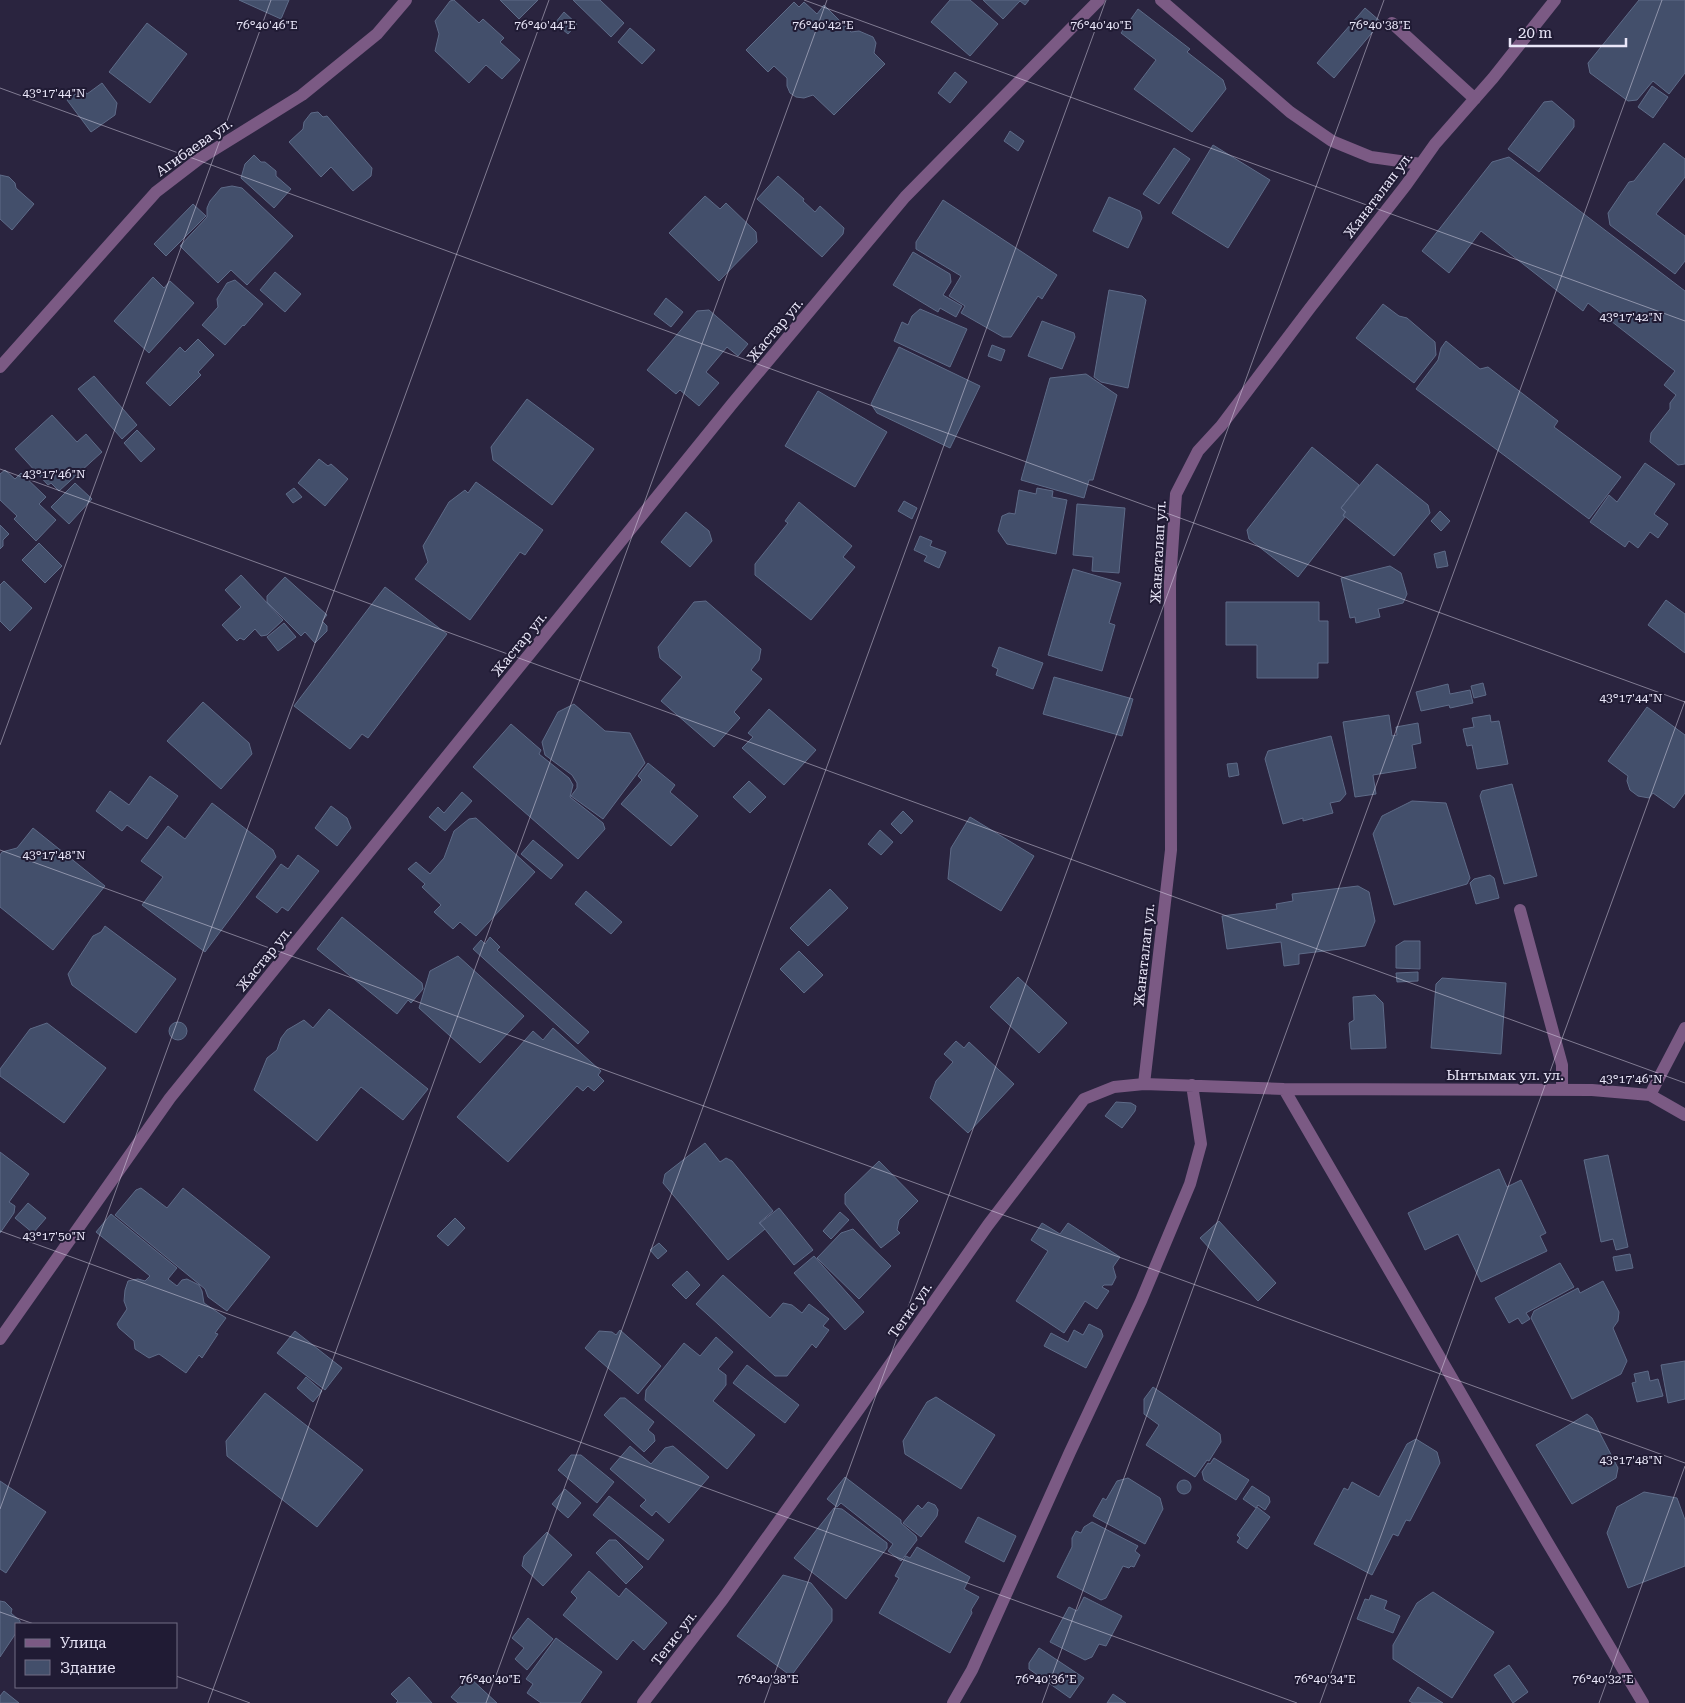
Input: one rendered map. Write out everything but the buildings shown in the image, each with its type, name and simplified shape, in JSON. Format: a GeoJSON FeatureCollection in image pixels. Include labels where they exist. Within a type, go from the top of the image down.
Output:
{"type":"FeatureCollection","features":[{"type":"Feature","properties":{"kind":"street","name":"Агибаева ул."},"geometry":{"type":"LineString","coordinates":[[0,367],[156,192],[199,159],[302,94],[377,34],[406,0]]}},
{"type":"Feature","properties":{"kind":"street","name":"Жастар ул."},"geometry":{"type":"LineString","coordinates":[[0,1338],[170,1098],[732,404],[904,197],[1100,0]]}},
{"type":"Feature","properties":{"kind":"street"},"geometry":{"type":"LineString","coordinates":[[1161,0],[1290,112],[1332,141],[1371,157],[1421,164]]}},
{"type":"Feature","properties":{"kind":"street","name":"Жанаталап ул."},"geometry":{"type":"LineString","coordinates":[[1144,1084],[1171,850],[1170,582],[1176,494],[1198,451],[1221,426],[1435,144],[1493,78],[1555,0]]}},
{"type":"Feature","properties":{"kind":"street"},"geometry":{"type":"LineString","coordinates":[[1392,24],[1475,99]]}},
{"type":"Feature","properties":{"kind":"street"},"geometry":{"type":"LineString","coordinates":[[1520,910],[1562,1065],[1562,1090]]}},
{"type":"Feature","properties":{"kind":"street"},"geometry":{"type":"LineString","coordinates":[[1685,1028],[1650,1095],[1685,1115]]}},
{"type":"Feature","properties":{"kind":"street","name":"Тегис ул."},"geometry":{"type":"LineString","coordinates":[[643,1703],[723,1599],[988,1225],[1084,1099],[1114,1087],[1144,1084],[1284,1089]]}},
{"type":"Feature","properties":{"kind":"street"},"geometry":{"type":"LineString","coordinates":[[953,1703],[976,1661],[1070,1452],[1141,1301],[1190,1184],[1201,1144],[1192,1085]]}},
{"type":"Feature","properties":{"kind":"street"},"geometry":{"type":"LineString","coordinates":[[1284,1089],[1541,1531],[1644,1703]]}},
{"type":"Feature","properties":{"kind":"street","name":"Ынтымак ул. ул."},"geometry":{"type":"LineString","coordinates":[[1284,1089],[1592,1090],[1650,1095]]}}]}
